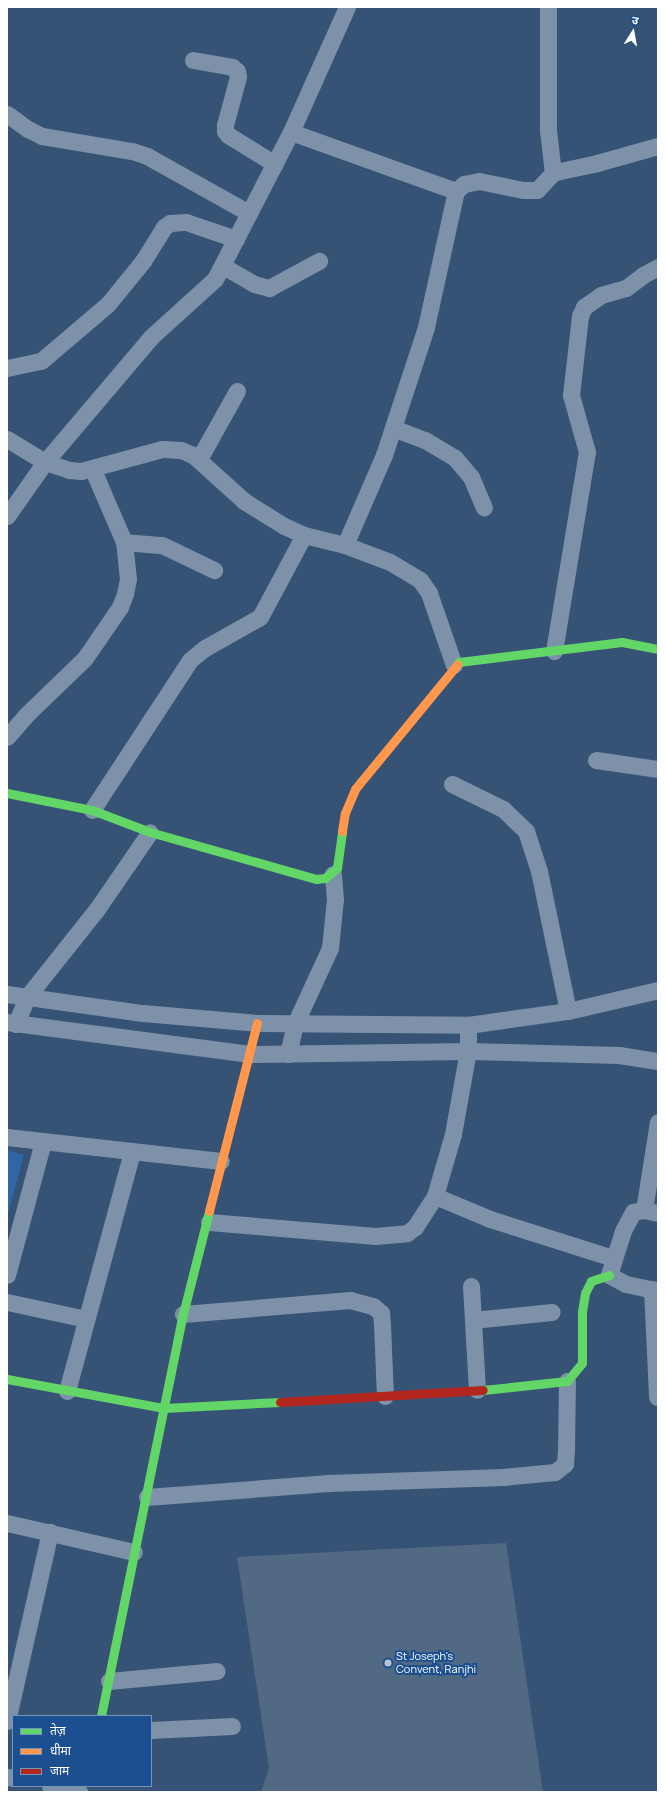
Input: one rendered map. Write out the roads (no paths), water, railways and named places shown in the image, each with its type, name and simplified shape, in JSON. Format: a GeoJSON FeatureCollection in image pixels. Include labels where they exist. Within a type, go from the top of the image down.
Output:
{"type":"FeatureCollection","features":[{"type":"Feature","properties":{"kind":"street"},"geometry":{"type":"LineString","coordinates":[[7,516],[45,462],[151,337],[205,291],[223,266],[291,132],[347,7]]}},
{"type":"Feature","properties":{"kind":"street"},"geometry":{"type":"LineString","coordinates":[[548,7],[548,130],[553,173]]}},
{"type":"Feature","properties":{"kind":"street"},"geometry":{"type":"LineString","coordinates":[[192,60],[232,67],[237,71],[238,76],[225,125],[226,130],[228,135],[274,164]]}},
{"type":"Feature","properties":{"kind":"street"},"geometry":{"type":"LineString","coordinates":[[7,114],[42,136],[132,151],[147,156],[249,214]]}},
{"type":"Feature","properties":{"kind":"street"},"geometry":{"type":"LineString","coordinates":[[291,132],[456,191]]}},
{"type":"Feature","properties":{"kind":"street"},"geometry":{"type":"LineString","coordinates":[[345,545],[384,456],[426,327],[456,191],[464,184],[479,181],[531,191],[537,190],[553,173],[603,162],[658,146]]}},
{"type":"Feature","properties":{"kind":"street"},"geometry":{"type":"LineString","coordinates":[[7,368],[41,361],[108,304],[120,291],[164,227],[170,223],[186,222],[236,239]]}},
{"type":"Feature","properties":{"kind":"street"},"geometry":{"type":"LineString","coordinates":[[223,266],[254,284],[269,288],[319,260]]}},
{"type":"Feature","properties":{"kind":"street"},"geometry":{"type":"LineString","coordinates":[[554,651],[586,467],[585,438],[574,407],[571,379],[579,322],[588,304],[601,295],[626,288],[643,275],[658,267]]}},
{"type":"Feature","properties":{"kind":"street"},"geometry":{"type":"LineString","coordinates":[[199,459],[237,391]]}},
{"type":"Feature","properties":{"kind":"street"},"geometry":{"type":"LineString","coordinates":[[393,428],[425,440],[455,458],[471,476],[484,507]]}},
{"type":"Feature","properties":{"kind":"street"},"geometry":{"type":"LineString","coordinates":[[7,439],[45,462],[69,470],[92,470],[162,449],[181,450],[199,459],[250,505],[304,535],[345,545],[390,562],[420,580],[429,593],[451,649],[454,665]]}},
{"type":"Feature","properties":{"kind":"street"},"geometry":{"type":"LineString","coordinates":[[7,737],[25,716],[85,658],[120,607],[128,579],[124,542],[92,470]]}},
{"type":"Feature","properties":{"kind":"street"},"geometry":{"type":"LineString","coordinates":[[92,810],[196,654],[260,617],[304,535]]}},
{"type":"Feature","properties":{"kind":"street"},"geometry":{"type":"LineString","coordinates":[[124,542],[162,544],[214,570]]}},
{"type":"Feature","properties":{"kind":"street"},"geometry":{"type":"LineString","coordinates":[[288,1054],[295,1024],[330,948],[335,899],[333,874],[340,857],[345,814],[354,789],[435,693],[454,665],[467,660],[622,642],[658,649]]}},
{"type":"Feature","properties":{"kind":"street"},"geometry":{"type":"LineString","coordinates":[[596,760],[658,769]]}},
{"type":"Feature","properties":{"kind":"street"},"geometry":{"type":"LineString","coordinates":[[452,784],[503,809],[526,831],[540,871],[568,1012]]}},
{"type":"Feature","properties":{"kind":"street"},"geometry":{"type":"LineString","coordinates":[[7,793],[92,810],[150,832],[292,874],[316,879],[333,874]]}},
{"type":"Feature","properties":{"kind":"street"},"geometry":{"type":"LineString","coordinates":[[150,832],[97,909],[27,997],[12,1023],[250,1054],[468,1051],[619,1055],[658,1061]]}},
{"type":"Feature","properties":{"kind":"street"},"geometry":{"type":"LineString","coordinates":[[7,994],[143,1013],[258,1024],[468,1025],[568,1012],[658,990]]}},
{"type":"Feature","properties":{"kind":"street"},"geometry":{"type":"LineString","coordinates":[[101,1715],[134,1552],[147,1497],[183,1314],[209,1222],[221,1161],[258,1024]]}},
{"type":"Feature","properties":{"kind":"street"},"geometry":{"type":"LineString","coordinates":[[209,1222],[375,1236],[407,1233],[415,1227],[435,1196],[453,1134],[468,1051],[468,1025]]}},
{"type":"Feature","properties":{"kind":"street"},"geometry":{"type":"LineString","coordinates":[[609,1274],[613,1258],[628,1218],[633,1212],[651,1212],[658,1122]]}},
{"type":"Feature","properties":{"kind":"street"},"geometry":{"type":"LineString","coordinates":[[7,1137],[221,1161]]}},
{"type":"Feature","properties":{"kind":"street"},"geometry":{"type":"LineString","coordinates":[[7,1275],[43,1142]]}},
{"type":"Feature","properties":{"kind":"street"},"geometry":{"type":"LineString","coordinates":[[67,1391],[132,1152]]}},
{"type":"Feature","properties":{"kind":"street"},"geometry":{"type":"LineString","coordinates":[[435,1196],[490,1219],[613,1258]]}},
{"type":"Feature","properties":{"kind":"street"},"geometry":{"type":"LineString","coordinates":[[609,1274],[626,1284],[655,1290],[657,1397]]}},
{"type":"Feature","properties":{"kind":"street"},"geometry":{"type":"LineString","coordinates":[[147,1497],[328,1483],[503,1478],[555,1472],[565,1464],[567,1381],[582,1363],[584,1353],[582,1312],[585,1293],[591,1281],[609,1274]]}},
{"type":"Feature","properties":{"kind":"street"},"geometry":{"type":"LineString","coordinates":[[472,1286],[476,1390]]}},
{"type":"Feature","properties":{"kind":"street"},"geometry":{"type":"LineString","coordinates":[[183,1314],[350,1300],[373,1306],[381,1313],[382,1319],[385,1396]]}},
{"type":"Feature","properties":{"kind":"street"},"geometry":{"type":"LineString","coordinates":[[7,1302],[86,1319]]}},
{"type":"Feature","properties":{"kind":"street"},"geometry":{"type":"LineString","coordinates":[[473,1320],[552,1312]]}},
{"type":"Feature","properties":{"kind":"street"},"geometry":{"type":"LineString","coordinates":[[7,1379],[164,1408],[476,1390],[567,1381]]}},
{"type":"Feature","properties":{"kind":"street"},"geometry":{"type":"LineString","coordinates":[[7,1522],[134,1552]]}},
{"type":"Feature","properties":{"kind":"street"},"geometry":{"type":"LineString","coordinates":[[7,1721],[50,1532]]}},
{"type":"Feature","properties":{"kind":"street"},"geometry":{"type":"LineString","coordinates":[[109,1681],[217,1670]]}},
{"type":"Feature","properties":{"kind":"street"},"geometry":{"type":"LineString","coordinates":[[152,1730],[232,1726]]}},
{"type":"Feature","properties":{"kind":"street"},"geometry":{"type":"LineString","coordinates":[[55,1787],[80,1792]]}},
{"type":"Feature","properties":{"kind":"place","name":"St Joseph's Convent, Ranjhi"},"geometry":{"type":"Point","coordinates":[388,1663]}}]}
